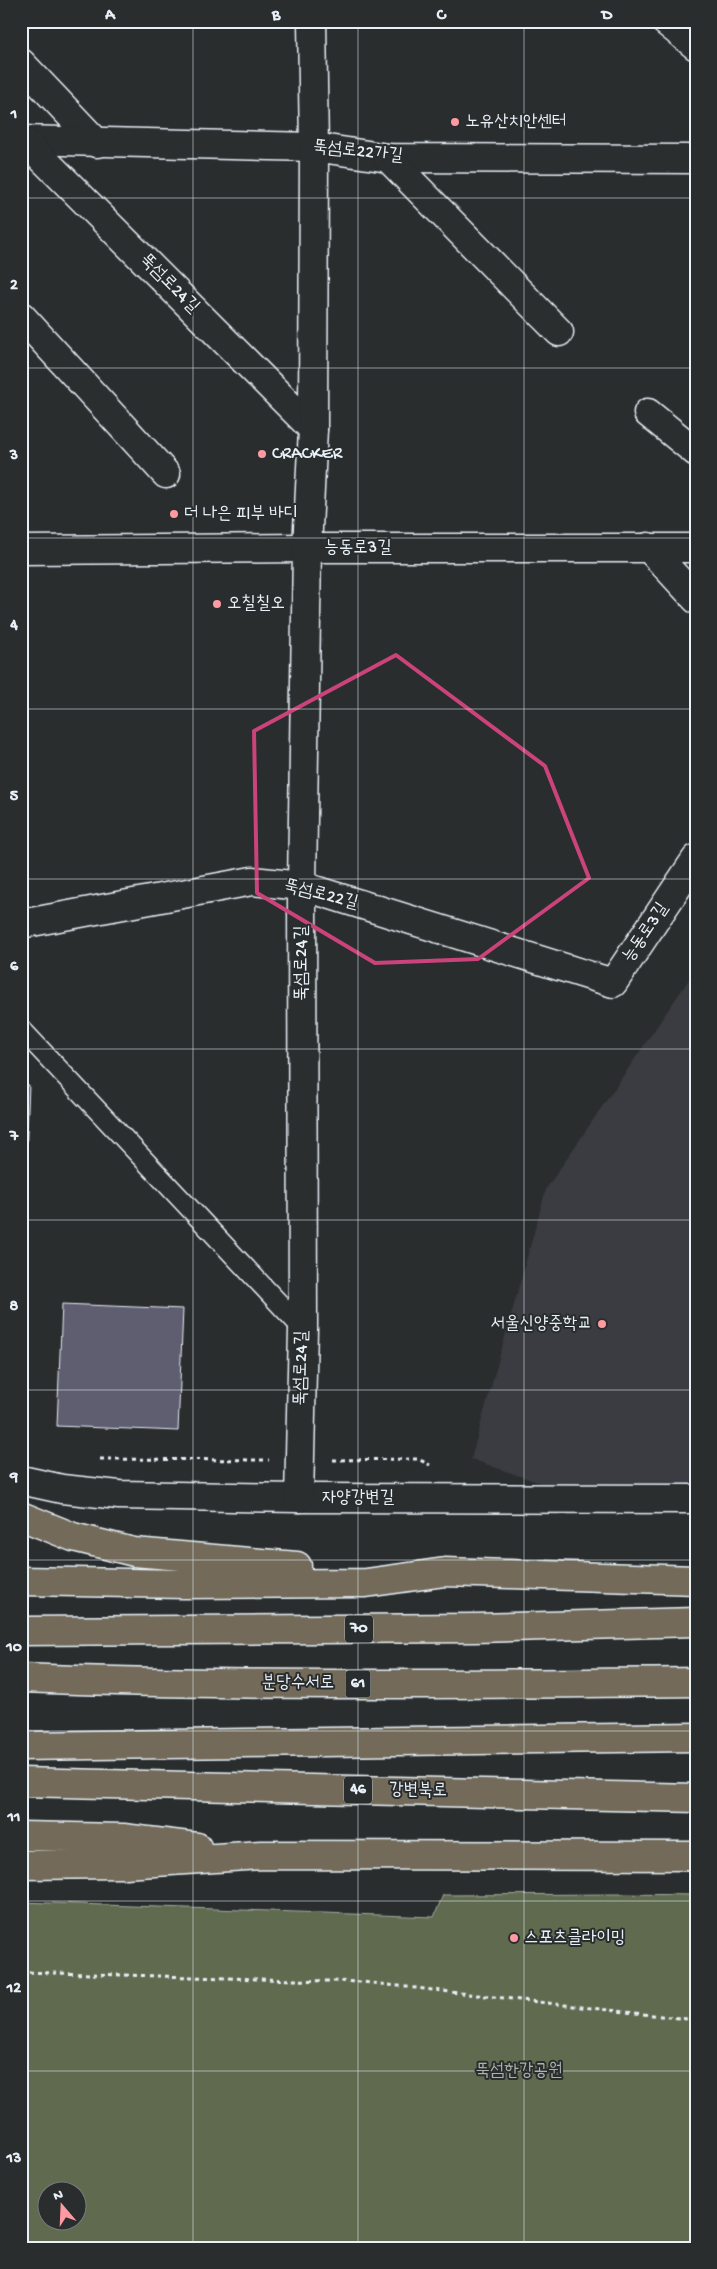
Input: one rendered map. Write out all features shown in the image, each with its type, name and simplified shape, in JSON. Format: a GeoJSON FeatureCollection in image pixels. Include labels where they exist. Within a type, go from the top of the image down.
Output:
{"type":"FeatureCollection","features":[{"type":"Feature","properties":{"kind":"highway"},"geometry":{"type":"LineString","coordinates":[[21,1516],[73,1536],[134,1552],[269,1565],[696,1580]]}},
{"type":"Feature","properties":{"kind":"highway"},"geometry":{"type":"LineString","coordinates":[[21,1581],[184,1584],[366,1583],[446,1572]]}},
{"type":"Feature","properties":{"kind":"highway","name":"70"},"geometry":{"type":"LineString","coordinates":[[21,1631],[475,1628],[696,1622]]}},
{"type":"Feature","properties":{"kind":"highway","name":"분당수서로"},"geometry":{"type":"LineString","coordinates":[[21,1678],[412,1684],[696,1682]]}},
{"type":"Feature","properties":{"kind":"highway"},"geometry":{"type":"LineString","coordinates":[[21,1746],[696,1737]]}},
{"type":"Feature","properties":{"kind":"highway","name":"강변북로"},"geometry":{"type":"LineString","coordinates":[[21,1782],[696,1798]]}},
{"type":"Feature","properties":{"kind":"highway"},"geometry":{"type":"LineString","coordinates":[[21,1836],[124,1838],[261,1855]]}},
{"type":"Feature","properties":{"kind":"highway"},"geometry":{"type":"LineString","coordinates":[[21,1865],[125,1864],[261,1855],[696,1856]]}},
{"type":"Feature","properties":{"kind":"street","name":"뚝섬로24길"},"geometry":{"type":"LineString","coordinates":[[299,1498],[303,1329],[302,886],[307,548],[313,428],[314,147],[312,21]]}},
{"type":"Feature","properties":{"kind":"street"},"geometry":{"type":"LineString","coordinates":[[665,21],[696,46]]}},
{"type":"Feature","properties":{"kind":"street"},"geometry":{"type":"LineString","coordinates":[[21,63],[97,143]]}},
{"type":"Feature","properties":{"kind":"street","name":"뚝섬로24길"},"geometry":{"type":"LineString","coordinates":[[23,140],[313,428]]}},
{"type":"Feature","properties":{"kind":"street","name":"뚝섬로22가길"},"geometry":{"type":"LineString","coordinates":[[23,140],[314,147],[388,158],[696,159]]}},
{"type":"Feature","properties":{"kind":"street"},"geometry":{"type":"LineString","coordinates":[[388,158],[558,332]]}},
{"type":"Feature","properties":{"kind":"street"},"geometry":{"type":"LineString","coordinates":[[21,316],[166,474]]}},
{"type":"Feature","properties":{"kind":"street"},"geometry":{"type":"LineString","coordinates":[[648,413],[696,452]]}},
{"type":"Feature","properties":{"kind":"street","name":"능동로3길"},"geometry":{"type":"LineString","coordinates":[[27,544],[307,548],[696,548]]}},
{"type":"Feature","properties":{"kind":"street"},"geometry":{"type":"LineString","coordinates":[[648,547],[696,599]]}},
{"type":"Feature","properties":{"kind":"street","name":"능동로3길"},"geometry":{"type":"LineString","coordinates":[[613,983],[696,859]]}},
{"type":"Feature","properties":{"kind":"street","name":"뚝섬로22길"},"geometry":{"type":"LineString","coordinates":[[21,924],[252,881],[302,886],[613,983]]}},
{"type":"Feature","properties":{"kind":"street","name":"자양강변길"},"geometry":{"type":"LineString","coordinates":[[21,1480],[62,1489],[119,1495],[299,1498],[696,1499]]}},
{"type":"Feature","properties":{"kind":"lane"},"geometry":{"type":"LineString","coordinates":[[22,1030],[303,1329]]}},
{"type":"Feature","properties":{"kind":"path"},"geometry":{"type":"LineString","coordinates":[[21,1972],[363,1982],[696,2020]]}},
{"type":"Feature","properties":{"kind":"highlighted area"},"geometry":{"type":"Polygon","coordinates":[[[396,655],[545,766],[589,878],[478,959],[375,963],[257,893],[254,731],[396,655]]]}},
{"type":"Feature","properties":{"kind":"shaded area","name":"서울신양중학교"},"geometry":{"type":"Polygon","coordinates":[[[696,969],[696,1507],[614,1509],[471,1459],[546,1189],[696,969]]]}},
{"type":"Feature","properties":{"kind":"green space","name":"뚝섬한강공원"},"geometry":{"type":"Polygon","coordinates":[[[443,1895],[696,1895],[696,2248],[21,2248],[21,1902],[434,1917],[443,1895]]]}},
{"type":"Feature","properties":{"kind":"building"},"geometry":{"type":"Polygon","coordinates":[[[21,1084],[29,1085],[24,1207],[21,1207],[21,1084]]]}},
{"type":"Feature","properties":{"kind":"building"},"geometry":{"type":"Polygon","coordinates":[[[62,1304],[183,1309],[178,1431],[57,1426],[62,1304]]]}},
{"type":"Feature","properties":{"kind":"place","name":"노유산치안센터"},"geometry":{"type":"Point","coordinates":[455,122]}},
{"type":"Feature","properties":{"kind":"place","name":"CRACKER"},"geometry":{"type":"Point","coordinates":[262,454]}},
{"type":"Feature","properties":{"kind":"place","name":"더 나은 피부 바디"},"geometry":{"type":"Point","coordinates":[174,514]}},
{"type":"Feature","properties":{"kind":"place","name":"오칠칠오"},"geometry":{"type":"Point","coordinates":[217,604]}},
{"type":"Feature","properties":{"kind":"place","name":"서울신양중학교"},"geometry":{"type":"Point","coordinates":[602,1324]}},
{"type":"Feature","properties":{"kind":"place","name":"스포츠클라이밍"},"geometry":{"type":"Point","coordinates":[514,1938]}}]}
